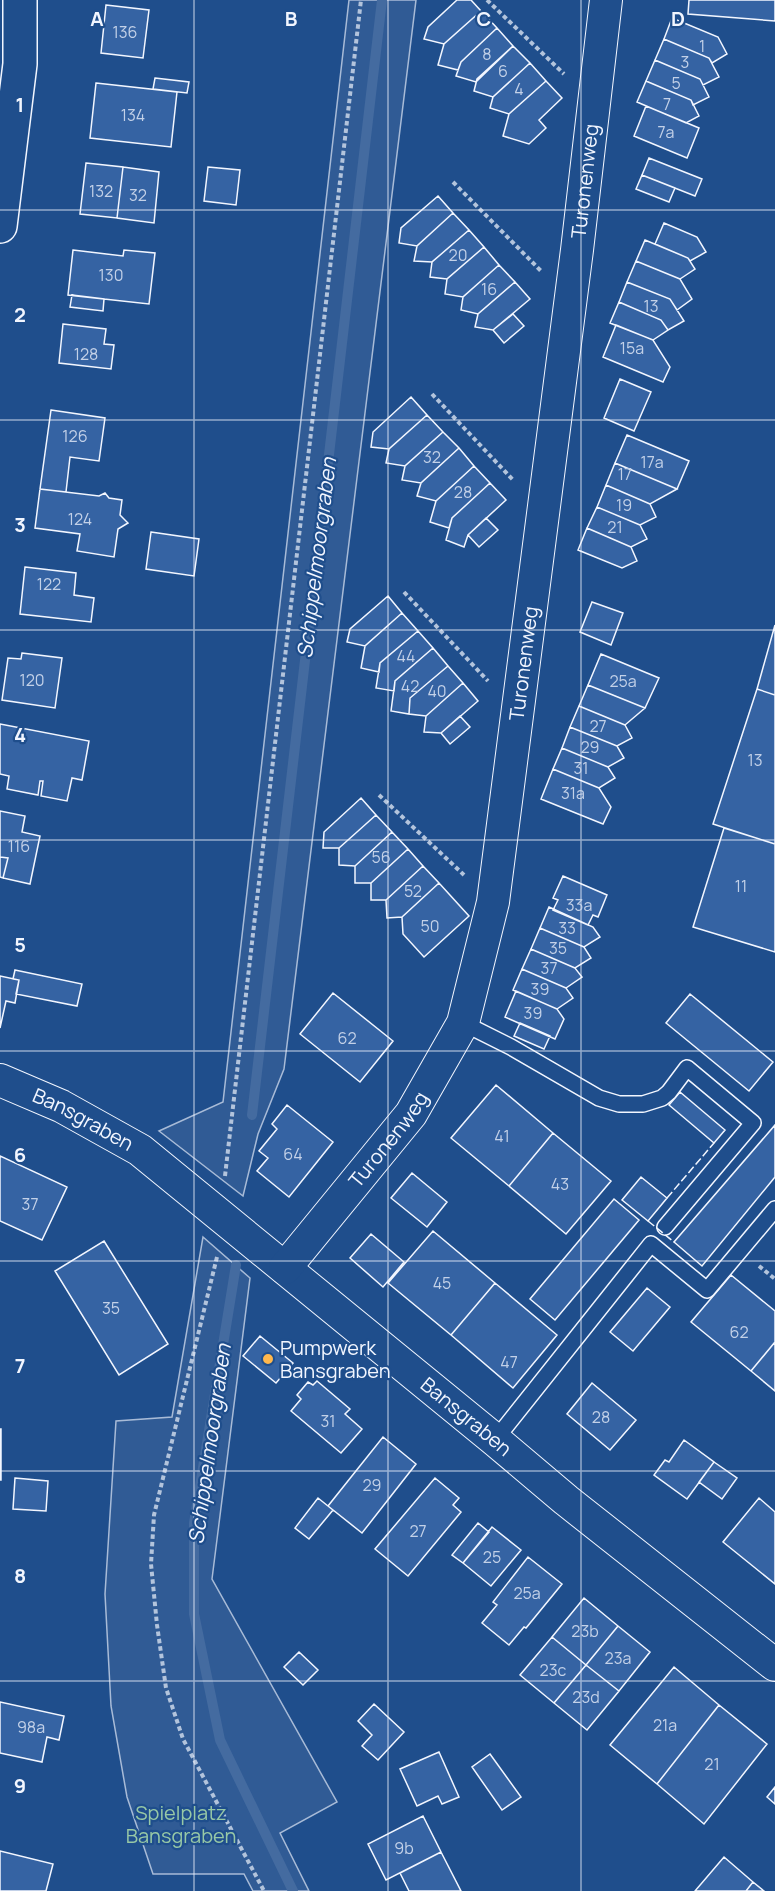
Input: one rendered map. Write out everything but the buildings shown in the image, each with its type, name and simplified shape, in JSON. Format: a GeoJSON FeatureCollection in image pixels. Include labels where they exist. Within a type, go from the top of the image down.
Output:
{"type":"FeatureCollection","features":[{"type":"Feature","properties":{"kind":"street"},"geometry":{"type":"LineString","coordinates":[[0,226],[20,64],[20,0]]}},
{"type":"Feature","properties":{"kind":"street","name":"Turonenweg"},"geometry":{"type":"LineString","coordinates":[[285,1269],[411,1114],[464,1023],[493,902],[571,301],[606,0]]}},
{"type":"Feature","properties":{"kind":"street","name":"Bansgraben"},"geometry":{"type":"LineString","coordinates":[[0,1080],[61,1106],[140,1150],[566,1500],[775,1665]]}},
{"type":"Feature","properties":{"kind":"lane"},"geometry":{"type":"LineString","coordinates":[[464,1023],[511,1047],[598,1098],[619,1104],[643,1104],[662,1098],[687,1068],[753,1123],[665,1227]]}},
{"type":"Feature","properties":{"kind":"lane"},"geometry":{"type":"LineString","coordinates":[[495,1440],[651,1244],[707,1290],[775,1209]]}},
{"type":"Feature","properties":{"kind":"path"},"geometry":{"type":"LineString","coordinates":[[225,1178],[361,0]]}},
{"type":"Feature","properties":{"kind":"path"},"geometry":{"type":"LineString","coordinates":[[487,0],[594,104]]}},
{"type":"Feature","properties":{"kind":"path"},"geometry":{"type":"LineString","coordinates":[[453,182],[571,301]]}},
{"type":"Feature","properties":{"kind":"path"},"geometry":{"type":"LineString","coordinates":[[432,394],[543,512]]}},
{"type":"Feature","properties":{"kind":"path"},"geometry":{"type":"LineString","coordinates":[[404,592],[518,712]]}},
{"type":"Feature","properties":{"kind":"path"},"geometry":{"type":"LineString","coordinates":[[379,795],[493,902]]}},
{"type":"Feature","properties":{"kind":"path"},"geometry":{"type":"LineString","coordinates":[[225,1221],[154,1515],[151,1564],[156,1625],[166,1688],[183,1739],[264,1891]]}},
{"type":"Feature","properties":{"kind":"shaded area"},"geometry":{"type":"Polygon","coordinates":[[[349,0],[416,0],[284,1069],[258,1134],[243,1196],[159,1131],[223,1102],[349,0]]]}},
{"type":"Feature","properties":{"kind":"shaded area"},"geometry":{"type":"Polygon","coordinates":[[[203,1237],[250,1278],[212,1579],[337,1802],[280,1833],[309,1891],[253,1891],[244,1874],[153,1874],[127,1797],[111,1706],[105,1594],[116,1421],[172,1417],[203,1237]]]}},
{"type":"Feature","properties":{"kind":"waterway","name":"Schippelmoorgraben"},"geometry":{"type":"LineString","coordinates":[[252,1115],[382,0]]}},
{"type":"Feature","properties":{"kind":"waterway","name":"Schippelmoorgraben"},"geometry":{"type":"LineString","coordinates":[[236,1265],[194,1523],[194,1614],[220,1740],[293,1891]]}},
{"type":"Feature","properties":{"kind":"fence"},"geometry":{"type":"LineString","coordinates":[[667,1198],[714,1143]]}},
{"type":"Feature","properties":{"kind":"fence"},"geometry":{"type":"LineString","coordinates":[[648,1221],[674,1242]]}},
{"type":"Feature","properties":{"kind":"place","name":"Pumpwerk Bansgraben"},"geometry":{"type":"Point","coordinates":[268,1359]}},
{"type":"Feature","properties":{"kind":"park label","name":"Spielplatz Bansgraben"},"geometry":{"type":"Point","coordinates":[181,1824]}}]}
